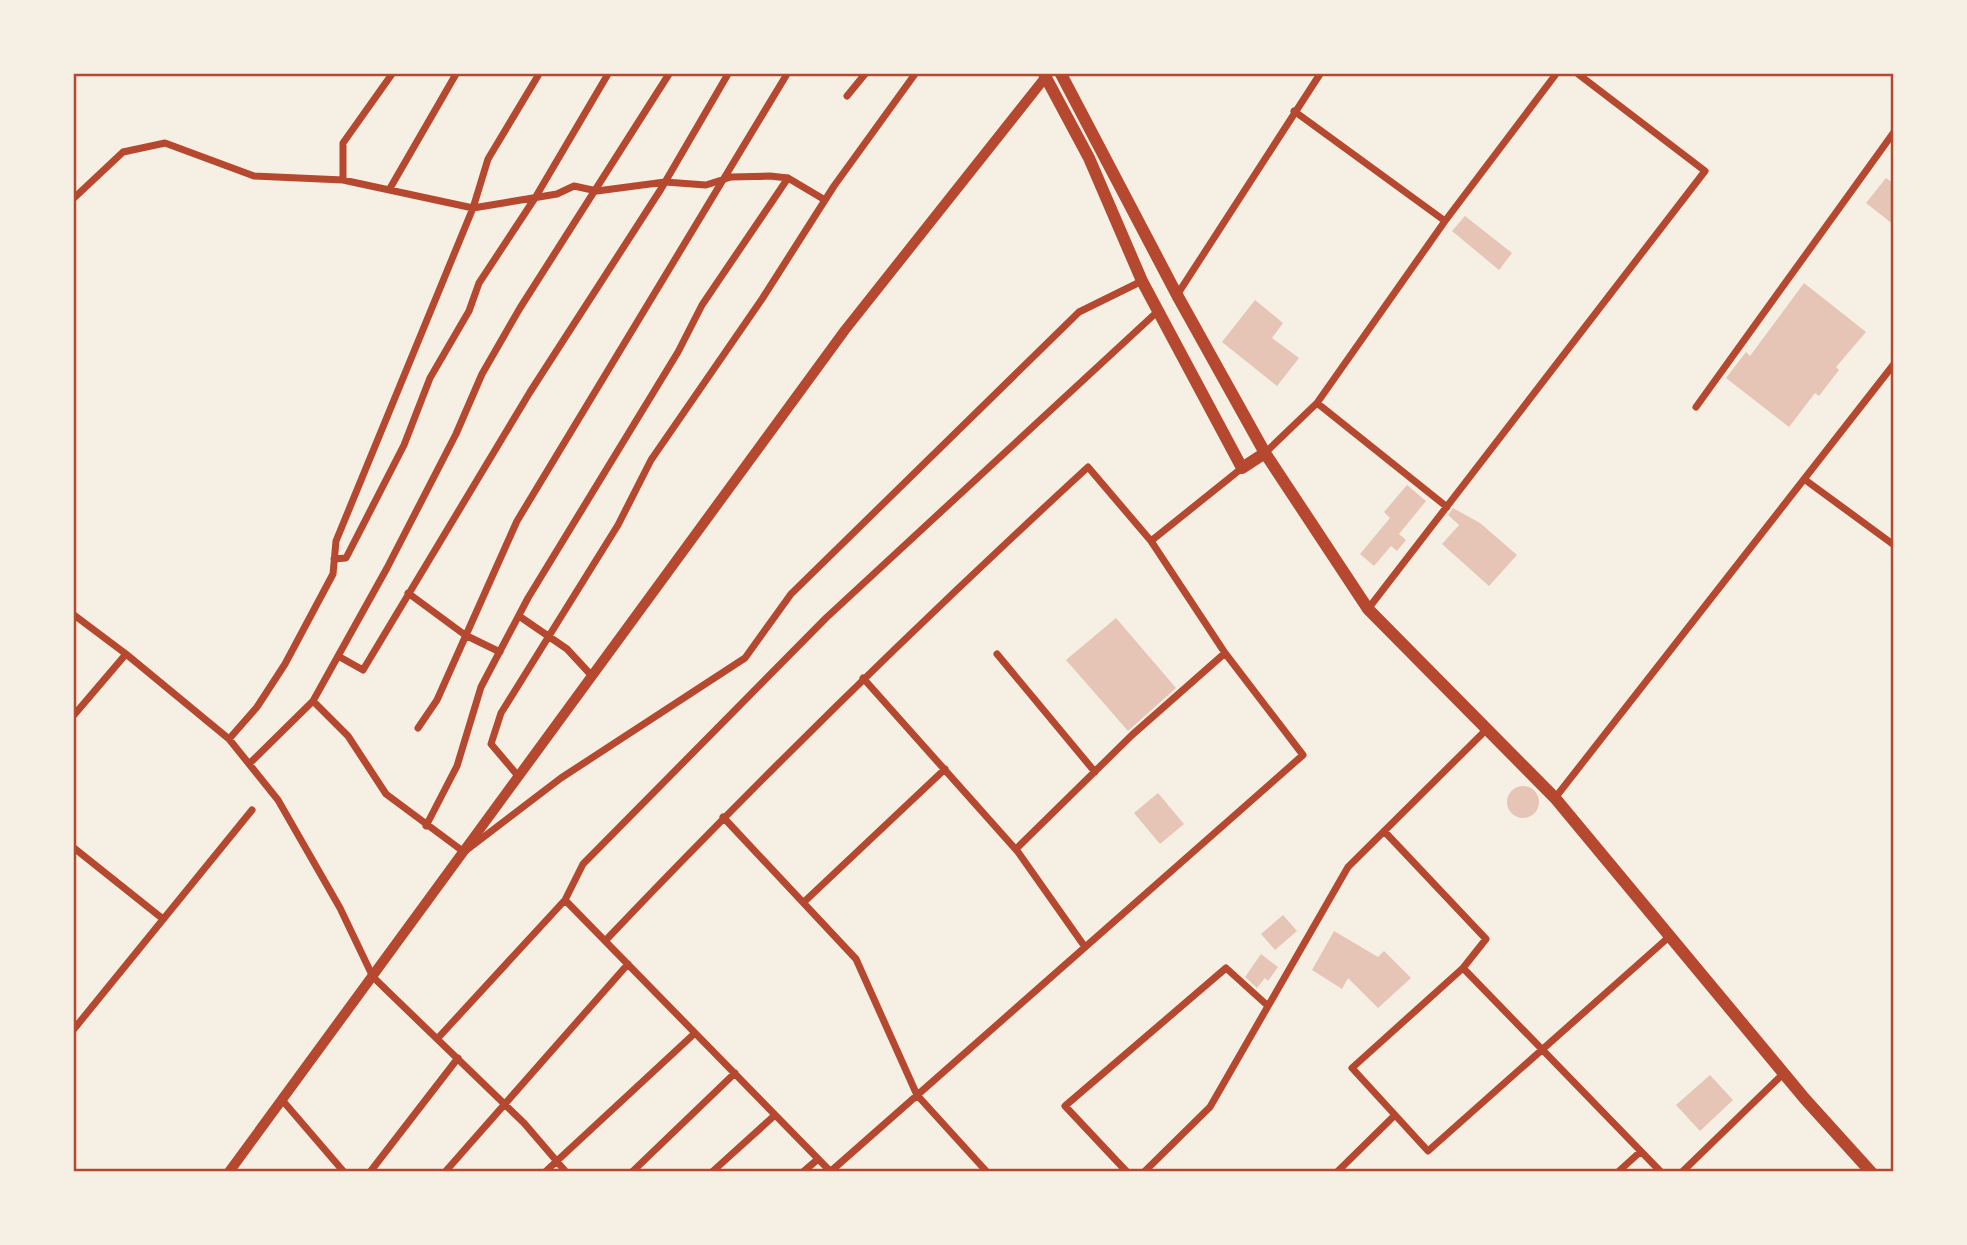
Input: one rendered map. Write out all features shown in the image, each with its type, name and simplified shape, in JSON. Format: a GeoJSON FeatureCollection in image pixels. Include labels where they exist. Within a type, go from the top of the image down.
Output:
{"type":"FeatureCollection","features":[{"type":"Feature","properties":{"kind":"main road"},"geometry":{"type":"LineString","coordinates":[[1046,74],[1089,158],[1142,281],[1242,468],[1265,453]]}},
{"type":"Feature","properties":{"kind":"main road"},"geometry":{"type":"LineString","coordinates":[[1061,74],[1177,295],[1265,453],[1368,609],[1555,798],[1784,1073],[1871,1171]]}},
{"type":"Feature","properties":{"kind":"street"},"geometry":{"type":"LineString","coordinates":[[343,180],[343,143],[392,74]]}},
{"type":"Feature","properties":{"kind":"street"},"geometry":{"type":"LineString","coordinates":[[388,190],[456,74]]}},
{"type":"Feature","properties":{"kind":"street"},"geometry":{"type":"LineString","coordinates":[[229,739],[257,708],[285,664],[333,574],[336,541],[473,208],[488,159],[539,74]]}},
{"type":"Feature","properties":{"kind":"street"},"geometry":{"type":"LineString","coordinates":[[334,559],[346,558],[404,445],[430,378],[469,311],[479,283],[535,198],[608,74]]}},
{"type":"Feature","properties":{"kind":"street"},"geometry":{"type":"LineString","coordinates":[[249,764],[313,701],[456,434],[482,374],[520,308],[597,191],[669,74]]}},
{"type":"Feature","properties":{"kind":"street"},"geometry":{"type":"LineString","coordinates":[[338,656],[363,670],[565,336],[666,182],[728,74]]}},
{"type":"Feature","properties":{"kind":"street"},"geometry":{"type":"LineString","coordinates":[[418,727],[437,700],[523,510],[787,74]]}},
{"type":"Feature","properties":{"kind":"street"},"geometry":{"type":"LineString","coordinates":[[847,96],[865,74]]}},
{"type":"Feature","properties":{"kind":"street"},"geometry":{"type":"LineString","coordinates":[[519,776],[491,744],[501,713],[618,524],[651,460],[825,200],[915,74]]}},
{"type":"Feature","properties":{"kind":"street"},"geometry":{"type":"LineString","coordinates":[[229,1171],[283,1101],[845,330],[1046,74]]}},
{"type":"Feature","properties":{"kind":"street"},"geometry":{"type":"LineString","coordinates":[[1177,295],[1320,74]]}},
{"type":"Feature","properties":{"kind":"street"},"geometry":{"type":"LineString","coordinates":[[1265,453],[1317,403],[1445,221],[1556,74]]}},
{"type":"Feature","properties":{"kind":"street"},"geometry":{"type":"LineString","coordinates":[[1368,609],[1705,171],[1578,74]]}},
{"type":"Feature","properties":{"kind":"street"},"geometry":{"type":"LineString","coordinates":[[1294,111],[1445,221]]}},
{"type":"Feature","properties":{"kind":"street"},"geometry":{"type":"LineString","coordinates":[[1696,407],[1894,132]]}},
{"type":"Feature","properties":{"kind":"street"},"geometry":{"type":"LineString","coordinates":[[74,198],[123,152],[165,144],[254,176],[343,180],[473,208],[535,198],[573,186],[597,191],[666,182],[706,185],[722,180],[769,176],[788,178],[825,200]]}},
{"type":"Feature","properties":{"kind":"street"},"geometry":{"type":"LineString","coordinates":[[426,826],[457,766],[481,687],[519,616],[678,352],[702,305],[788,178]]}},
{"type":"Feature","properties":{"kind":"street"},"geometry":{"type":"LineString","coordinates":[[464,852],[561,778],[745,658],[791,594],[1079,312],[1142,281]]}},
{"type":"Feature","properties":{"kind":"street"},"geometry":{"type":"LineString","coordinates":[[438,1038],[565,900],[583,864],[826,618],[1158,311]]}},
{"type":"Feature","properties":{"kind":"street"},"geometry":{"type":"LineString","coordinates":[[1555,798],[1894,364]]}},
{"type":"Feature","properties":{"kind":"street"},"geometry":{"type":"LineString","coordinates":[[1317,403],[1447,507]]}},
{"type":"Feature","properties":{"kind":"street"},"geometry":{"type":"LineString","coordinates":[[565,900],[830,1171],[1303,755],[1225,653],[1151,541],[1088,467],[863,678],[723,817],[606,941]]}},
{"type":"Feature","properties":{"kind":"street"},"geometry":{"type":"LineString","coordinates":[[1151,541],[1242,468]]}},
{"type":"Feature","properties":{"kind":"street"},"geometry":{"type":"LineString","coordinates":[[1804,479],[1894,545]]}},
{"type":"Feature","properties":{"kind":"street"},"geometry":{"type":"LineString","coordinates":[[408,593],[465,635],[500,652]]}},
{"type":"Feature","properties":{"kind":"street"},"geometry":{"type":"LineString","coordinates":[[74,615],[229,739],[278,800],[340,908],[373,977],[505,1104],[566,1171]]}},
{"type":"Feature","properties":{"kind":"street"},"geometry":{"type":"LineString","coordinates":[[519,616],[567,649],[592,677]]}},
{"type":"Feature","properties":{"kind":"street"},"geometry":{"type":"LineString","coordinates":[[1016,849],[1095,772],[1225,653]]}},
{"type":"Feature","properties":{"kind":"street"},"geometry":{"type":"LineString","coordinates":[[74,715],[126,654]]}},
{"type":"Feature","properties":{"kind":"street"},"geometry":{"type":"LineString","coordinates":[[996,654],[1095,772]]}},
{"type":"Feature","properties":{"kind":"street"},"geometry":{"type":"LineString","coordinates":[[863,678],[1016,849],[1084,947]]}},
{"type":"Feature","properties":{"kind":"street"},"geometry":{"type":"LineString","coordinates":[[313,701],[348,736],[386,794],[464,852]]}},
{"type":"Feature","properties":{"kind":"street"},"geometry":{"type":"LineString","coordinates":[[1144,1171],[1210,1107],[1348,867],[1487,729]]}},
{"type":"Feature","properties":{"kind":"street"},"geometry":{"type":"LineString","coordinates":[[805,901],[945,769]]}},
{"type":"Feature","properties":{"kind":"street"},"geometry":{"type":"LineString","coordinates":[[74,1029],[252,810]]}},
{"type":"Feature","properties":{"kind":"street"},"geometry":{"type":"LineString","coordinates":[[723,817],[805,901],[856,959],[918,1095],[979,1168],[988,1171]]}},
{"type":"Feature","properties":{"kind":"street"},"geometry":{"type":"LineString","coordinates":[[1384,831],[1486,939],[1463,968],[1352,1068],[1428,1151],[1670,936]]}},
{"type":"Feature","properties":{"kind":"street"},"geometry":{"type":"LineString","coordinates":[[74,848],[163,919]]}},
{"type":"Feature","properties":{"kind":"street"},"geometry":{"type":"LineString","coordinates":[[445,1171],[628,964]]}},
{"type":"Feature","properties":{"kind":"street"},"geometry":{"type":"LineString","coordinates":[[1127,1171],[1065,1106],[1226,968],[1268,1006]]}},
{"type":"Feature","properties":{"kind":"street"},"geometry":{"type":"LineString","coordinates":[[1463,968],[1661,1171]]}},
{"type":"Feature","properties":{"kind":"street"},"geometry":{"type":"LineString","coordinates":[[545,1171],[695,1033]]}},
{"type":"Feature","properties":{"kind":"street"},"geometry":{"type":"LineString","coordinates":[[370,1171],[458,1058]]}},
{"type":"Feature","properties":{"kind":"street"},"geometry":{"type":"LineString","coordinates":[[632,1171],[734,1073]]}},
{"type":"Feature","properties":{"kind":"street"},"geometry":{"type":"LineString","coordinates":[[1682,1171],[1784,1073]]}},
{"type":"Feature","properties":{"kind":"street"},"geometry":{"type":"LineString","coordinates":[[283,1101],[344,1171]]}},
{"type":"Feature","properties":{"kind":"street"},"geometry":{"type":"LineString","coordinates":[[712,1171],[775,1115]]}},
{"type":"Feature","properties":{"kind":"street"},"geometry":{"type":"LineString","coordinates":[[1336,1171],[1395,1115]]}},
{"type":"Feature","properties":{"kind":"street"},"geometry":{"type":"LineString","coordinates":[[1618,1171],[1640,1152]]}},
{"type":"Feature","properties":{"kind":"street"},"geometry":{"type":"LineString","coordinates":[[803,1171],[818,1159]]}},
{"type":"Feature","properties":{"kind":"building"},"geometry":{"type":"Polygon","coordinates":[[[1886,178],[1894,184],[1894,225],[1866,203],[1886,178]]]}},
{"type":"Feature","properties":{"kind":"building"},"geometry":{"type":"Polygon","coordinates":[[[1465,216],[1512,253],[1499,270],[1452,231],[1465,216]]]}},
{"type":"Feature","properties":{"kind":"building"},"geometry":{"type":"Polygon","coordinates":[[[1804,283],[1866,332],[1836,367],[1839,370],[1819,396],[1815,393],[1789,427],[1726,378],[1746,352],[1750,356],[1804,283]]]}},
{"type":"Feature","properties":{"kind":"building"},"geometry":{"type":"Polygon","coordinates":[[[1255,300],[1283,323],[1272,338],[1299,358],[1277,386],[1222,342],[1255,300]]]}},
{"type":"Feature","properties":{"kind":"building"},"geometry":{"type":"Polygon","coordinates":[[[1407,485],[1426,501],[1399,534],[1406,540],[1397,551],[1391,546],[1374,566],[1360,554],[1390,518],[1384,512],[1407,485]]]}},
{"type":"Feature","properties":{"kind":"building"},"geometry":{"type":"Polygon","coordinates":[[[1453,508],[1480,523],[1517,555],[1489,586],[1442,544],[1459,525],[1448,515],[1453,508]]]}},
{"type":"Feature","properties":{"kind":"building"},"geometry":{"type":"Polygon","coordinates":[[[1116,618],[1176,688],[1128,731],[1066,660],[1116,618]]]}},
{"type":"Feature","properties":{"kind":"building"},"geometry":{"type":"Polygon","coordinates":[[[1523,786],[1534,791],[1539,802],[1534,813],[1523,818],[1512,813],[1507,802],[1512,791],[1523,786]]]}},
{"type":"Feature","properties":{"kind":"building"},"geometry":{"type":"Polygon","coordinates":[[[1158,793],[1184,824],[1160,844],[1134,813],[1158,793]]]}},
{"type":"Feature","properties":{"kind":"building"},"geometry":{"type":"Polygon","coordinates":[[[1283,915],[1297,931],[1275,950],[1261,934],[1283,915]]]}},
{"type":"Feature","properties":{"kind":"building"},"geometry":{"type":"Polygon","coordinates":[[[1334,931],[1378,957],[1384,951],[1411,978],[1378,1008],[1348,978],[1342,989],[1312,970],[1334,931]]]}},
{"type":"Feature","properties":{"kind":"building"},"geometry":{"type":"Polygon","coordinates":[[[1261,954],[1278,967],[1268,981],[1265,978],[1257,988],[1245,977],[1261,954]]]}},
{"type":"Feature","properties":{"kind":"building"},"geometry":{"type":"Polygon","coordinates":[[[1710,1075],[1733,1100],[1700,1131],[1676,1105],[1710,1075]]]}}]}
